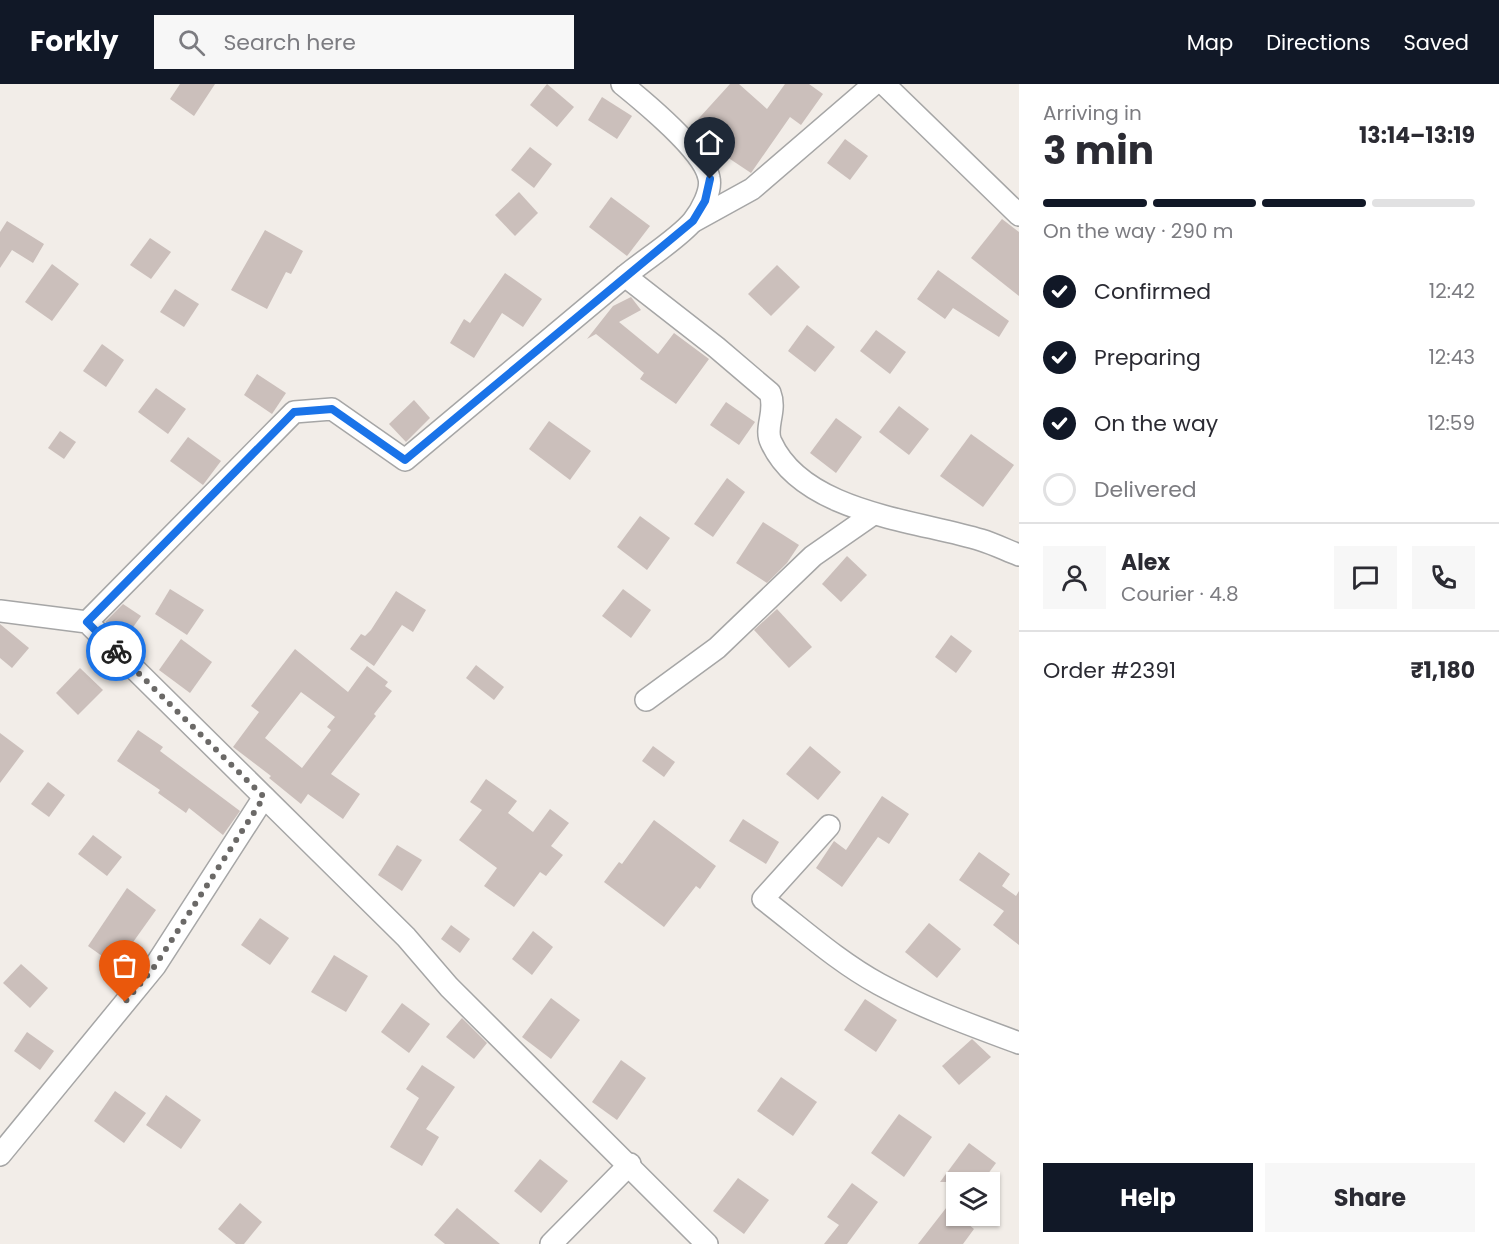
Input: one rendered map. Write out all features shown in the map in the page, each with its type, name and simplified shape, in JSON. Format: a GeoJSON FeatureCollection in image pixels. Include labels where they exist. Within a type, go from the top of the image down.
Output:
{"type":"FeatureCollection","features":[{"type":"Feature","properties":{"kind":"street"},"geometry":{"type":"LineString","coordinates":[[622,84],[657,111],[703,164],[710,179],[705,201],[693,221]]}},
{"type":"Feature","properties":{"kind":"street"},"geometry":{"type":"LineString","coordinates":[[87,622],[294,412],[332,409],[405,460],[693,221],[753,189],[874,84]]}},
{"type":"Feature","properties":{"kind":"street"},"geometry":{"type":"LineString","coordinates":[[884,84],[1019,215]]}},
{"type":"Feature","properties":{"kind":"street"},"geometry":{"type":"LineString","coordinates":[[625,276],[716,347],[770,393],[773,402],[770,440],[782,461],[813,487],[872,515],[980,540],[1019,555]]}},
{"type":"Feature","properties":{"kind":"street"},"geometry":{"type":"LineString","coordinates":[[646,700],[717,648],[813,556],[872,515]]}},
{"type":"Feature","properties":{"kind":"street"},"geometry":{"type":"LineString","coordinates":[[0,611],[87,622],[406,937],[450,987],[708,1244]]}},
{"type":"Feature","properties":{"kind":"street"},"geometry":{"type":"LineString","coordinates":[[0,1155],[155,966],[264,797]]}},
{"type":"Feature","properties":{"kind":"street"},"geometry":{"type":"LineString","coordinates":[[829,826],[763,899],[841,959],[877,983],[922,1006],[1019,1043]]}},
{"type":"Feature","properties":{"kind":"street"},"geometry":{"type":"LineString","coordinates":[[551,1244],[630,1164]]}},
{"type":"Feature","properties":{"kind":"building"},"geometry":{"type":"Polygon","coordinates":[[[180,84],[215,84],[194,116],[170,99],[180,84]]]}},
{"type":"Feature","properties":{"kind":"building"},"geometry":{"type":"Polygon","coordinates":[[[547,84],[574,107],[557,127],[530,105],[547,84]]]}},
{"type":"Feature","properties":{"kind":"building"},"geometry":{"type":"Polygon","coordinates":[[[730,84],[739,84],[767,109],[785,84],[809,84],[823,94],[801,125],[790,117],[751,173],[709,145],[707,147],[690,128],[730,84]]]}},
{"type":"Feature","properties":{"kind":"building"},"geometry":{"type":"Polygon","coordinates":[[[602,97],[632,116],[617,139],[588,120],[602,97]]]}},
{"type":"Feature","properties":{"kind":"building"},"geometry":{"type":"Polygon","coordinates":[[[845,139],[868,156],[850,180],[827,163],[845,139]]]}},
{"type":"Feature","properties":{"kind":"building"},"geometry":{"type":"Polygon","coordinates":[[[530,147],[552,164],[534,188],[511,170],[530,147]]]}},
{"type":"Feature","properties":{"kind":"building"},"geometry":{"type":"Polygon","coordinates":[[[519,192],[538,213],[515,236],[495,215],[519,192]]]}},
{"type":"Feature","properties":{"kind":"building"},"geometry":{"type":"Polygon","coordinates":[[[611,197],[650,226],[627,256],[589,227],[611,197]]]}},
{"type":"Feature","properties":{"kind":"building"},"geometry":{"type":"Polygon","coordinates":[[[1002,219],[1019,232],[1019,296],[971,258],[1002,219]]]}},
{"type":"Feature","properties":{"kind":"building"},"geometry":{"type":"Polygon","coordinates":[[[7,221],[44,244],[33,263],[12,250],[0,268],[0,232],[7,221]]]}},
{"type":"Feature","properties":{"kind":"building"},"geometry":{"type":"Polygon","coordinates":[[[265,230],[303,251],[291,274],[286,272],[267,309],[231,290],[265,230]]]}},
{"type":"Feature","properties":{"kind":"building"},"geometry":{"type":"Polygon","coordinates":[[[150,238],[171,252],[151,279],[130,265],[150,238]]]}},
{"type":"Feature","properties":{"kind":"building"},"geometry":{"type":"Polygon","coordinates":[[[52,264],[79,284],[52,321],[25,302],[52,264]]]}},
{"type":"Feature","properties":{"kind":"building"},"geometry":{"type":"Polygon","coordinates":[[[777,265],[800,287],[771,316],[748,294],[777,265]]]}},
{"type":"Feature","properties":{"kind":"building"},"geometry":{"type":"Polygon","coordinates":[[[938,270],[1009,321],[999,337],[953,308],[945,319],[917,299],[938,270]]]}},
{"type":"Feature","properties":{"kind":"building"},"geometry":{"type":"Polygon","coordinates":[[[505,273],[542,299],[523,327],[502,313],[474,358],[450,343],[464,319],[470,323],[505,273]]]}},
{"type":"Feature","properties":{"kind":"building"},"geometry":{"type":"Polygon","coordinates":[[[175,289],[199,304],[184,327],[160,312],[175,289]]]}},
{"type":"Feature","properties":{"kind":"building"},"geometry":{"type":"Polygon","coordinates":[[[631,297],[641,310],[619,322],[658,354],[674,333],[709,359],[676,404],[640,379],[644,373],[596,334],[587,339],[613,306],[631,297]]]}},
{"type":"Feature","properties":{"kind":"building"},"geometry":{"type":"Polygon","coordinates":[[[807,325],[835,347],[815,372],[788,351],[807,325]]]}},
{"type":"Feature","properties":{"kind":"building"},"geometry":{"type":"Polygon","coordinates":[[[876,330],[906,352],[890,374],[860,351],[876,330]]]}},
{"type":"Feature","properties":{"kind":"building"},"geometry":{"type":"Polygon","coordinates":[[[102,344],[124,360],[106,387],[83,371],[102,344]]]}},
{"type":"Feature","properties":{"kind":"building"},"geometry":{"type":"Polygon","coordinates":[[[257,374],[286,393],[272,414],[244,395],[257,374]]]}},
{"type":"Feature","properties":{"kind":"building"},"geometry":{"type":"Polygon","coordinates":[[[156,388],[186,409],[168,434],[138,412],[156,388]]]}},
{"type":"Feature","properties":{"kind":"building"},"geometry":{"type":"Polygon","coordinates":[[[414,400],[430,418],[406,442],[389,424],[414,400]]]}},
{"type":"Feature","properties":{"kind":"building"},"geometry":{"type":"Polygon","coordinates":[[[726,402],[755,422],[739,445],[710,425],[726,402]]]}},
{"type":"Feature","properties":{"kind":"building"},"geometry":{"type":"Polygon","coordinates":[[[899,406],[929,429],[909,455],[879,432],[899,406]]]}},
{"type":"Feature","properties":{"kind":"building"},"geometry":{"type":"Polygon","coordinates":[[[836,418],[862,437],[836,473],[810,453],[836,418]]]}},
{"type":"Feature","properties":{"kind":"building"},"geometry":{"type":"Polygon","coordinates":[[[549,421],[591,451],[570,480],[529,449],[549,421]]]}},
{"type":"Feature","properties":{"kind":"building"},"geometry":{"type":"Polygon","coordinates":[[[60,431],[76,442],[64,459],[48,448],[60,431]]]}},
{"type":"Feature","properties":{"kind":"building"},"geometry":{"type":"Polygon","coordinates":[[[971,434],[1014,465],[983,507],[940,476],[971,434]]]}},
{"type":"Feature","properties":{"kind":"building"},"geometry":{"type":"Polygon","coordinates":[[[188,437],[221,461],[203,485],[170,461],[188,437]]]}},
{"type":"Feature","properties":{"kind":"building"},"geometry":{"type":"Polygon","coordinates":[[[727,478],[745,492],[713,537],[694,524],[727,478]]]}},
{"type":"Feature","properties":{"kind":"building"},"geometry":{"type":"Polygon","coordinates":[[[640,516],[670,538],[647,570],[617,547],[640,516]]]}},
{"type":"Feature","properties":{"kind":"building"},"geometry":{"type":"Polygon","coordinates":[[[763,522],[799,545],[787,563],[767,583],[736,563],[763,522]]]}},
{"type":"Feature","properties":{"kind":"building"},"geometry":{"type":"Polygon","coordinates":[[[847,556],[867,575],[841,602],[822,584],[847,556]]]}},
{"type":"Feature","properties":{"kind":"building"},"geometry":{"type":"Polygon","coordinates":[[[170,589],[204,610],[187,635],[155,614],[170,589]]]}},
{"type":"Feature","properties":{"kind":"building"},"geometry":{"type":"Polygon","coordinates":[[[623,589],[651,610],[631,638],[602,616],[623,589]]]}},
{"type":"Feature","properties":{"kind":"building"},"geometry":{"type":"Polygon","coordinates":[[[396,591],[426,610],[413,632],[402,625],[374,666],[350,649],[361,634],[365,636],[371,630],[396,591]]]}},
{"type":"Feature","properties":{"kind":"building"},"geometry":{"type":"Polygon","coordinates":[[[123,604],[141,616],[126,637],[105,622],[123,604]]]}},
{"type":"Feature","properties":{"kind":"building"},"geometry":{"type":"Polygon","coordinates":[[[777,609],[812,647],[789,668],[754,630],[777,609]]]}},
{"type":"Feature","properties":{"kind":"building"},"geometry":{"type":"Polygon","coordinates":[[[0,624],[29,648],[12,668],[0,658],[0,624]]]}},
{"type":"Feature","properties":{"kind":"building"},"geometry":{"type":"Polygon","coordinates":[[[951,635],[972,651],[956,673],[935,657],[951,635]]]}},
{"type":"Feature","properties":{"kind":"building"},"geometry":{"type":"Polygon","coordinates":[[[181,639],[212,662],[190,693],[159,670],[181,639]]]}},
{"type":"Feature","properties":{"kind":"building"},"geometry":{"type":"Polygon","coordinates":[[[295,649],[348,692],[367,666],[388,682],[385,686],[392,691],[374,714],[376,716],[331,774],[360,794],[343,819],[308,794],[301,804],[269,778],[271,776],[233,747],[259,712],[251,706],[295,649]],[[301,692],[265,738],[302,768],[331,730],[327,727],[335,717],[301,692]]]}},
{"type":"Feature","properties":{"kind":"building"},"geometry":{"type":"Polygon","coordinates":[[[476,665],[504,687],[494,700],[466,678],[476,665]]]}},
{"type":"Feature","properties":{"kind":"building"},"geometry":{"type":"Polygon","coordinates":[[[80,668],[103,690],[78,715],[56,693],[80,668]]]}},
{"type":"Feature","properties":{"kind":"building"},"geometry":{"type":"Polygon","coordinates":[[[138,730],[163,747],[160,751],[240,811],[223,835],[189,808],[186,813],[158,793],[160,790],[117,761],[138,730]]]}},
{"type":"Feature","properties":{"kind":"building"},"geometry":{"type":"Polygon","coordinates":[[[0,733],[24,751],[0,783],[0,733]]]}},
{"type":"Feature","properties":{"kind":"building"},"geometry":{"type":"Polygon","coordinates":[[[653,746],[675,762],[664,777],[642,761],[653,746]]]}},
{"type":"Feature","properties":{"kind":"building"},"geometry":{"type":"Polygon","coordinates":[[[810,746],[841,772],[818,800],[786,774],[810,746]]]}},
{"type":"Feature","properties":{"kind":"building"},"geometry":{"type":"Polygon","coordinates":[[[486,779],[517,801],[508,813],[533,832],[550,809],[569,823],[551,846],[563,855],[546,876],[540,872],[514,907],[484,886],[497,868],[459,840],[482,810],[470,802],[486,779]]]}},
{"type":"Feature","properties":{"kind":"building"},"geometry":{"type":"Polygon","coordinates":[[[48,782],[65,795],[49,817],[31,804],[48,782]]]}},
{"type":"Feature","properties":{"kind":"building"},"geometry":{"type":"Polygon","coordinates":[[[882,796],[909,814],[889,844],[878,837],[842,887],[816,868],[834,841],[846,850],[882,796]]]}},
{"type":"Feature","properties":{"kind":"building"},"geometry":{"type":"Polygon","coordinates":[[[743,819],[779,842],[766,864],[729,841],[743,819]]]}},
{"type":"Feature","properties":{"kind":"building"},"geometry":{"type":"Polygon","coordinates":[[[654,820],[716,866],[700,889],[696,886],[664,927],[604,882],[619,862],[622,864],[654,820]]]}},
{"type":"Feature","properties":{"kind":"building"},"geometry":{"type":"Polygon","coordinates":[[[93,835],[122,857],[107,876],[78,854],[93,835]]]}},
{"type":"Feature","properties":{"kind":"building"},"geometry":{"type":"Polygon","coordinates":[[[397,845],[422,860],[402,891],[378,875],[397,845]]]}},
{"type":"Feature","properties":{"kind":"building"},"geometry":{"type":"Polygon","coordinates":[[[979,852],[1010,874],[1002,886],[1016,896],[1019,891],[1019,945],[993,925],[1004,911],[959,880],[979,852]]]}},
{"type":"Feature","properties":{"kind":"building"},"geometry":{"type":"Polygon","coordinates":[[[127,888],[156,910],[116,966],[88,946],[127,888]]]}},
{"type":"Feature","properties":{"kind":"building"},"geometry":{"type":"Polygon","coordinates":[[[260,918],[289,938],[270,965],[241,945],[260,918]]]}},
{"type":"Feature","properties":{"kind":"building"},"geometry":{"type":"Polygon","coordinates":[[[929,923],[961,949],[937,978],[905,952],[929,923]]]}},
{"type":"Feature","properties":{"kind":"building"},"geometry":{"type":"Polygon","coordinates":[[[451,925],[470,939],[460,953],[441,939],[451,925]]]}},
{"type":"Feature","properties":{"kind":"building"},"geometry":{"type":"Polygon","coordinates":[[[533,931],[553,947],[532,975],[512,959],[533,931]]]}},
{"type":"Feature","properties":{"kind":"building"},"geometry":{"type":"Polygon","coordinates":[[[334,955],[368,976],[346,1012],[311,992],[334,955]]]}},
{"type":"Feature","properties":{"kind":"building"},"geometry":{"type":"Polygon","coordinates":[[[21,964],[48,988],[30,1008],[3,983],[21,964]]]}},
{"type":"Feature","properties":{"kind":"building"},"geometry":{"type":"Polygon","coordinates":[[[551,998],[580,1020],[551,1059],[522,1037],[551,998]]]}},
{"type":"Feature","properties":{"kind":"building"},"geometry":{"type":"Polygon","coordinates":[[[865,999],[897,1020],[876,1052],[844,1030],[865,999]]]}},
{"type":"Feature","properties":{"kind":"building"},"geometry":{"type":"Polygon","coordinates":[[[402,1003],[430,1024],[409,1053],[381,1032],[402,1003]]]}},
{"type":"Feature","properties":{"kind":"building"},"geometry":{"type":"Polygon","coordinates":[[[462,1018],[487,1043],[474,1059],[446,1037],[462,1018]]]}},
{"type":"Feature","properties":{"kind":"building"},"geometry":{"type":"Polygon","coordinates":[[[27,1032],[54,1051],[40,1070],[14,1051],[27,1032]]]}},
{"type":"Feature","properties":{"kind":"building"},"geometry":{"type":"Polygon","coordinates":[[[972,1039],[991,1057],[959,1085],[942,1066],[972,1039]]]}},
{"type":"Feature","properties":{"kind":"building"},"geometry":{"type":"Polygon","coordinates":[[[621,1060],[646,1078],[617,1120],[592,1102],[621,1060]]]}},
{"type":"Feature","properties":{"kind":"building"},"geometry":{"type":"Polygon","coordinates":[[[422,1065],[455,1087],[426,1129],[439,1137],[422,1166],[390,1147],[419,1098],[406,1089],[422,1065]]]}},
{"type":"Feature","properties":{"kind":"building"},"geometry":{"type":"Polygon","coordinates":[[[781,1077],[817,1102],[793,1136],[757,1111],[781,1077]]]}},
{"type":"Feature","properties":{"kind":"building"},"geometry":{"type":"Polygon","coordinates":[[[115,1091],[146,1113],[124,1143],[94,1121],[115,1091]]]}},
{"type":"Feature","properties":{"kind":"building"},"geometry":{"type":"Polygon","coordinates":[[[166,1095],[201,1120],[181,1149],[146,1125],[166,1095]]]}},
{"type":"Feature","properties":{"kind":"building"},"geometry":{"type":"Polygon","coordinates":[[[899,1114],[932,1137],[904,1177],[871,1153],[899,1114]]]}},
{"type":"Feature","properties":{"kind":"building"},"geometry":{"type":"Polygon","coordinates":[[[969,1143],[996,1163],[989,1172],[947,1172],[969,1143]]]}},
{"type":"Feature","properties":{"kind":"building"},"geometry":{"type":"Polygon","coordinates":[[[540,1159],[568,1181],[541,1213],[514,1191],[540,1159]]]}},
{"type":"Feature","properties":{"kind":"building"},"geometry":{"type":"Polygon","coordinates":[[[946,1174],[946,1182],[940,1182],[946,1174]]]}},
{"type":"Feature","properties":{"kind":"building"},"geometry":{"type":"Polygon","coordinates":[[[738,1178],[769,1200],[744,1234],[713,1211],[738,1178]]]}},
{"type":"Feature","properties":{"kind":"building"},"geometry":{"type":"Polygon","coordinates":[[[852,1183],[878,1202],[847,1244],[824,1244],[839,1225],[827,1217],[852,1183]]]}},
{"type":"Feature","properties":{"kind":"building"},"geometry":{"type":"Polygon","coordinates":[[[240,1203],[262,1222],[244,1244],[236,1244],[218,1229],[240,1203]]]}},
{"type":"Feature","properties":{"kind":"building"},"geometry":{"type":"Polygon","coordinates":[[[457,1208],[500,1244],[445,1244],[434,1235],[457,1208]]]}},
{"type":"Feature","properties":{"kind":"building"},"geometry":{"type":"Polygon","coordinates":[[[946,1208],[946,1226],[970,1226],[974,1229],[963,1244],[918,1244],[946,1208]]]}},
{"type":"Feature","properties":{"kind":"way so far"},"geometry":{"type":"LineString","coordinates":[[116,651],[264,797],[155,966],[125,1002]]}},
{"type":"Feature","properties":{"kind":"route"},"geometry":{"type":"LineString","coordinates":[[116,651],[87,622],[294,412],[332,409],[405,460],[693,221],[705,201],[710,179]]}}]}
